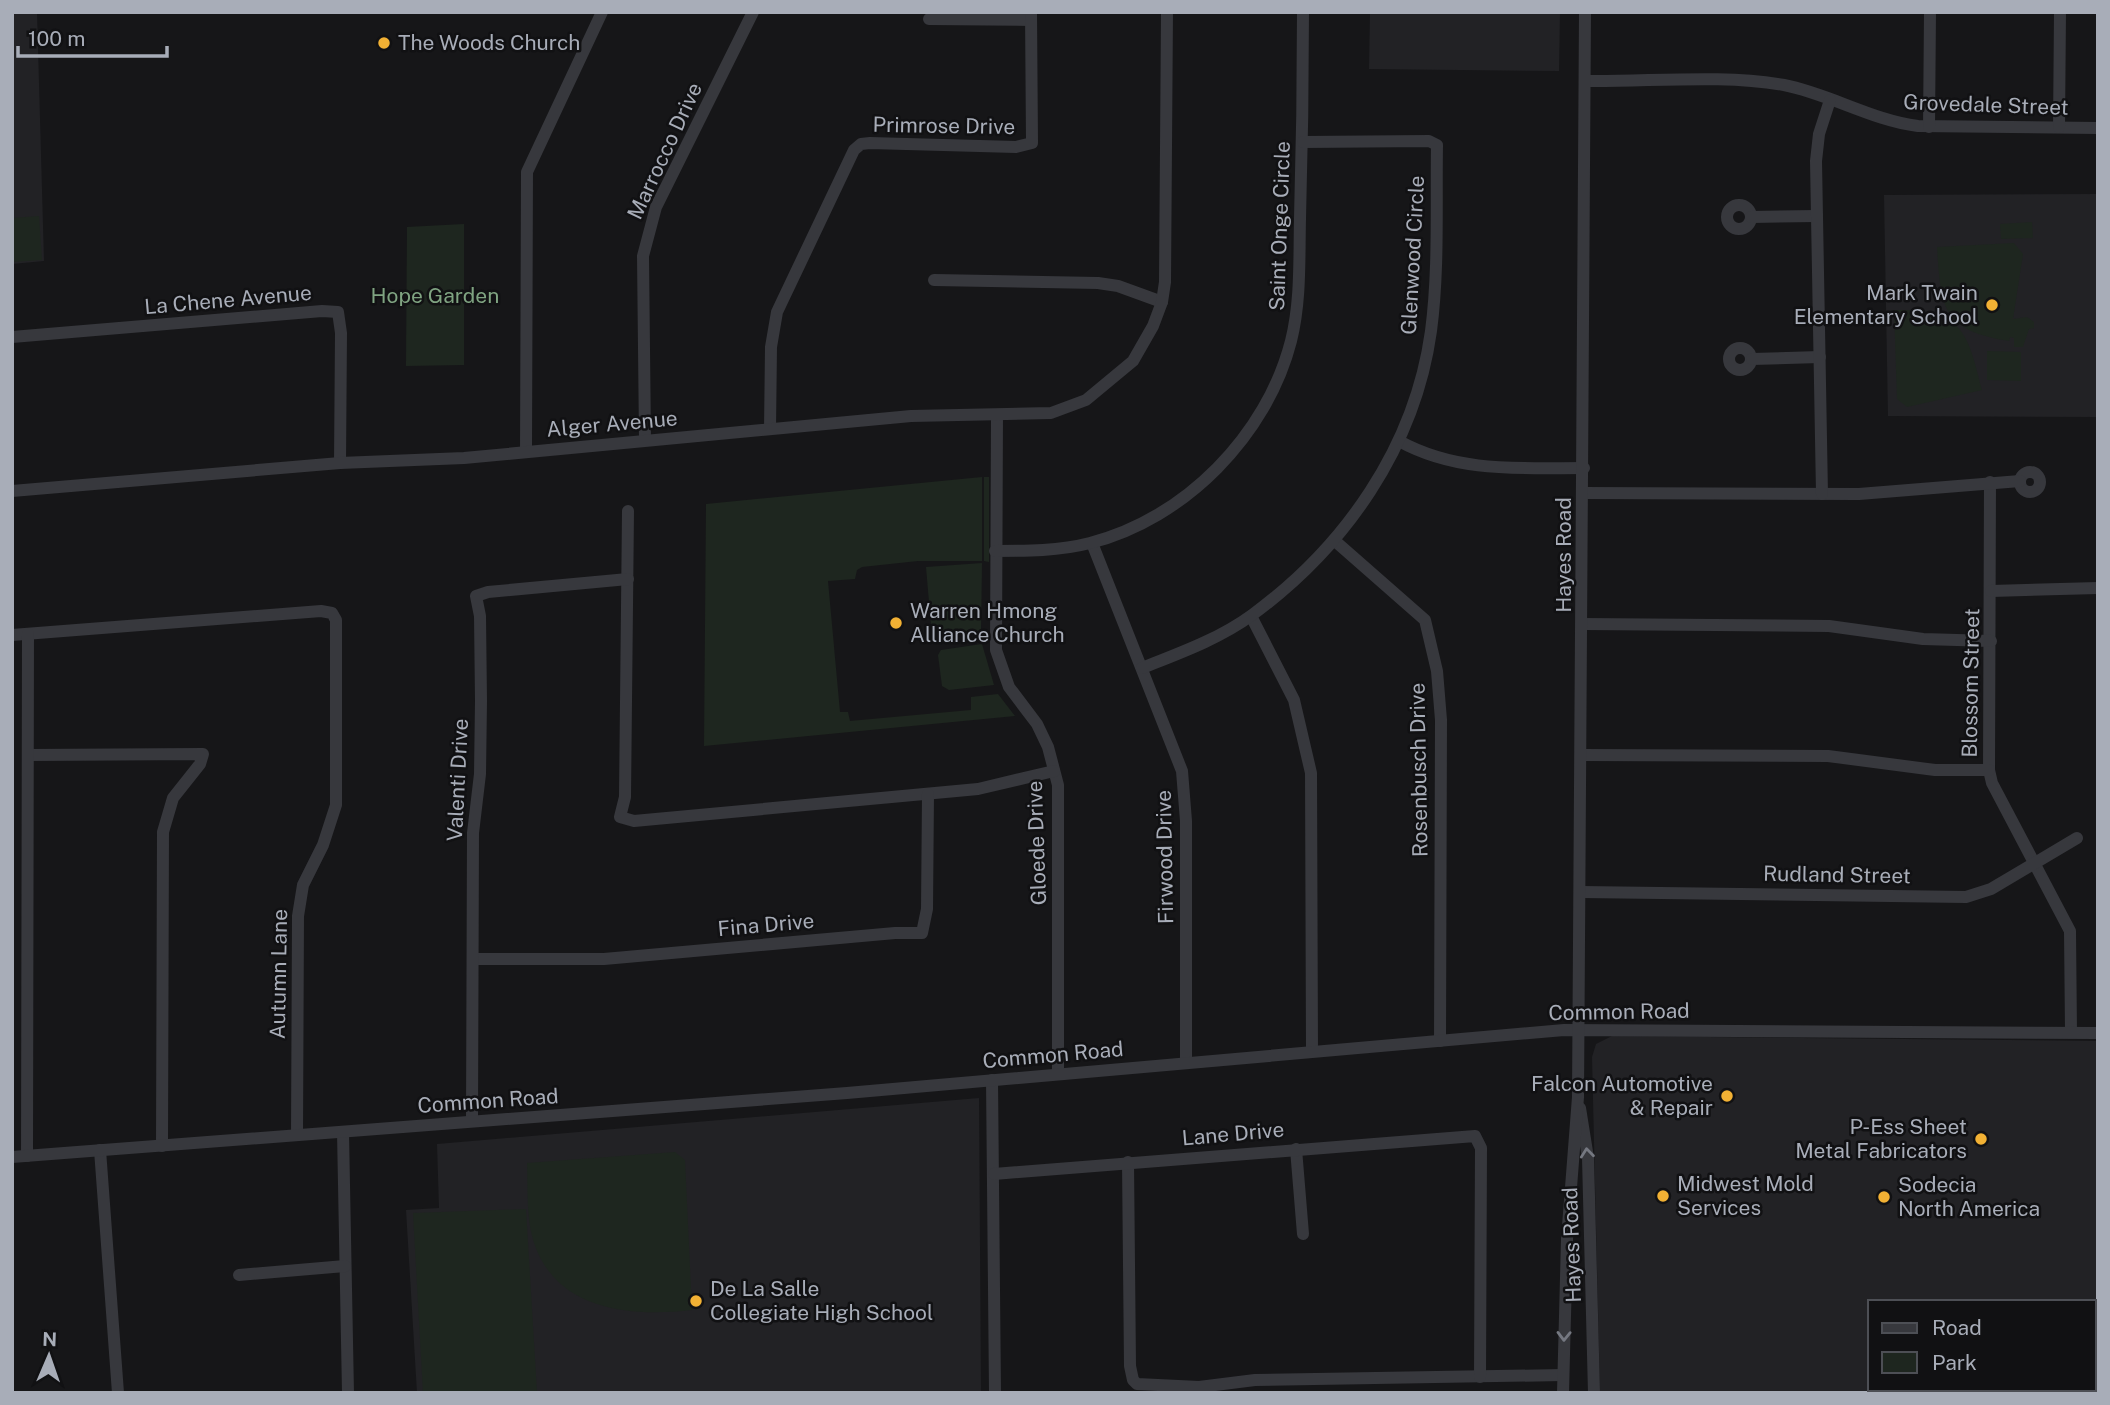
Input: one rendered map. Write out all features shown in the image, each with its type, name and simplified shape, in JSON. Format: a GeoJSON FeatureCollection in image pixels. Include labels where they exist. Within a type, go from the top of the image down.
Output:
{"type":"FeatureCollection","features":[{"type":"Feature","properties":{"kind":"street"},"geometry":{"type":"LineString","coordinates":[[526,451],[527,172],[602,12]]}},
{"type":"Feature","properties":{"kind":"street","name":"Marrocco Drive"},"geometry":{"type":"LineString","coordinates":[[645,440],[643,256],[647,234],[656,207],[753,12]]}},
{"type":"Feature","properties":{"kind":"street","name":"Alger Avenue"},"geometry":{"type":"LineString","coordinates":[[12,491],[340,463],[464,458],[911,416],[1051,413],[1086,400],[1133,361],[1145,345],[1162,302],[1165,282],[1167,12]]}},
{"type":"Feature","properties":{"kind":"street","name":"Saint Onge Circle"},"geometry":{"type":"LineString","coordinates":[[995,551],[1050,549],[1092,542],[1151,518],[1190,492],[1247,433],[1270,397],[1284,363],[1295,321],[1303,142],[1303,12]]}},
{"type":"Feature","properties":{"kind":"street","name":"Hayes Road"},"geometry":{"type":"LineString","coordinates":[[1563,1393],[1567,1239],[1578,1097],[1586,12]]}},
{"type":"Feature","properties":{"kind":"street"},"geometry":{"type":"LineString","coordinates":[[1929,127],[1930,12]]}},
{"type":"Feature","properties":{"kind":"street"},"geometry":{"type":"LineString","coordinates":[[2060,12],[2060,127]]}},
{"type":"Feature","properties":{"kind":"street"},"geometry":{"type":"LineString","coordinates":[[929,19],[1031,16]]}},
{"type":"Feature","properties":{"kind":"street","name":"Primrose Drive"},"geometry":{"type":"LineString","coordinates":[[770,429],[771,347],[777,312],[855,150],[861,144],[870,143],[1007,147],[1032,143],[1031,16]]}},
{"type":"Feature","properties":{"kind":"street","name":"Grovedale Street"},"geometry":{"type":"LineString","coordinates":[[1585,81],[1761,82],[1792,87],[1896,123],[1929,127],[2098,128]]}},
{"type":"Feature","properties":{"kind":"street"},"geometry":{"type":"LineString","coordinates":[[1822,494],[1816,151],[1830,100]]}},
{"type":"Feature","properties":{"kind":"street","name":"Glenwood Circle"},"geometry":{"type":"LineString","coordinates":[[1142,668],[1187,651],[1251,616],[1335,541],[1365,499],[1399,441],[1422,374],[1431,334],[1436,276],[1437,145],[1429,141],[1303,142]]}},
{"type":"Feature","properties":{"kind":"street"},"geometry":{"type":"LineString","coordinates":[[1751,217],[1817,216]]}},
{"type":"Feature","properties":{"kind":"street"},"geometry":{"type":"LineString","coordinates":[[934,281],[1098,283],[1118,286],[1162,302]]}},
{"type":"Feature","properties":{"kind":"street","name":"La Chene Avenue"},"geometry":{"type":"LineString","coordinates":[[12,337],[322,311],[338,312],[341,332],[340,463]]}},
{"type":"Feature","properties":{"kind":"street"},"geometry":{"type":"LineString","coordinates":[[1752,359],[1820,357]]}},
{"type":"Feature","properties":{"kind":"street","name":"Gloede Drive"},"geometry":{"type":"LineString","coordinates":[[997,416],[994,619],[1001,668],[1009,687],[1037,724],[1054,771],[1059,813],[1058,1074]]}},
{"type":"Feature","properties":{"kind":"street"},"geometry":{"type":"LineString","coordinates":[[1399,441],[1428,455],[1466,465],[1584,468]]}},
{"type":"Feature","properties":{"kind":"street"},"geometry":{"type":"LineString","coordinates":[[1583,493],[1822,494],[2020,481]]}},
{"type":"Feature","properties":{"kind":"street","name":"Blossom Street"},"geometry":{"type":"LineString","coordinates":[[1990,482],[1992,640],[1989,770],[1992,783],[2070,931],[2071,1032]]}},
{"type":"Feature","properties":{"kind":"street"},"geometry":{"type":"LineString","coordinates":[[628,511],[625,797],[620,817],[634,821],[928,794],[1001,786],[1054,771]]}},
{"type":"Feature","properties":{"kind":"street","name":"Rosenbusch Drive"},"geometry":{"type":"LineString","coordinates":[[1335,541],[1418,612],[1429,628],[1441,720],[1440,1041]]}},
{"type":"Feature","properties":{"kind":"street","name":"Firwood Drive"},"geometry":{"type":"LineString","coordinates":[[1092,542],[1174,745],[1185,791],[1186,1062]]}},
{"type":"Feature","properties":{"kind":"street","name":"Valenti Drive"},"geometry":{"type":"LineString","coordinates":[[472,1121],[473,833],[480,774],[481,701],[480,616],[476,596],[488,592],[628,579]]}},
{"type":"Feature","properties":{"kind":"street"},"geometry":{"type":"LineString","coordinates":[[1992,591],[2098,588]]}},
{"type":"Feature","properties":{"kind":"street","name":"Autumn Lane"},"geometry":{"type":"LineString","coordinates":[[28,634],[321,611],[332,613],[337,626],[337,793],[333,819],[303,885],[299,905],[297,1135]]}},
{"type":"Feature","properties":{"kind":"street"},"geometry":{"type":"LineString","coordinates":[[1251,616],[1294,700],[1311,773],[1312,1051]]}},
{"type":"Feature","properties":{"kind":"street"},"geometry":{"type":"LineString","coordinates":[[1582,624],[1829,626],[1923,639],[1992,640]]}},
{"type":"Feature","properties":{"kind":"street"},"geometry":{"type":"LineString","coordinates":[[12,635],[28,634],[27,1156]]}},
{"type":"Feature","properties":{"kind":"street"},"geometry":{"type":"LineString","coordinates":[[28,755],[203,754],[201,764],[173,798],[163,832],[162,1146]]}},
{"type":"Feature","properties":{"kind":"street"},"geometry":{"type":"LineString","coordinates":[[1582,755],[1828,756],[1935,770],[1989,770]]}},
{"type":"Feature","properties":{"kind":"street","name":"Fina Drive"},"geometry":{"type":"LineString","coordinates":[[474,959],[604,960],[922,933],[927,909],[928,794]]}},
{"type":"Feature","properties":{"kind":"street","name":"Rudland Street"},"geometry":{"type":"LineString","coordinates":[[1581,892],[1966,897],[1991,889],[2077,838]]}},
{"type":"Feature","properties":{"kind":"street","name":"Common Road"},"geometry":{"type":"LineString","coordinates":[[12,1157],[992,1080],[1579,1029],[2098,1033]]}},
{"type":"Feature","properties":{"kind":"street"},"geometry":{"type":"LineString","coordinates":[[992,1080],[995,1393]]}},
{"type":"Feature","properties":{"kind":"street","name":"Hayes Road"},"geometry":{"type":"LineString","coordinates":[[1578,1097],[1588,1158],[1594,1393]]}},
{"type":"Feature","properties":{"kind":"street"},"geometry":{"type":"LineString","coordinates":[[343,1132],[348,1393]]}},
{"type":"Feature","properties":{"kind":"street","name":"Lane Drive"},"geometry":{"type":"LineString","coordinates":[[994,1174],[1475,1136],[1481,1148],[1480,1377]]}},
{"type":"Feature","properties":{"kind":"street"},"geometry":{"type":"LineString","coordinates":[[1296,1149],[1303,1234]]}},
{"type":"Feature","properties":{"kind":"street"},"geometry":{"type":"LineString","coordinates":[[100,1150],[118,1393]]}},
{"type":"Feature","properties":{"kind":"street"},"geometry":{"type":"LineString","coordinates":[[1128,1162],[1133,1380],[1142,1387],[1177,1387],[1255,1380],[1563,1375]]}},
{"type":"Feature","properties":{"kind":"street"},"geometry":{"type":"LineString","coordinates":[[1567,1239],[1591,1238]]}},
{"type":"Feature","properties":{"kind":"street"},"geometry":{"type":"LineString","coordinates":[[239,1275],[345,1266]]}},
{"type":"Feature","properties":{"kind":"shaded area"},"geometry":{"type":"Polygon","coordinates":[[[12,12],[37,12],[44,261],[12,264],[12,12]]]}},
{"type":"Feature","properties":{"kind":"shaded area"},"geometry":{"type":"Polygon","coordinates":[[[1370,12],[1560,12],[1559,71],[1369,69],[1370,12]]]}},
{"type":"Feature","properties":{"kind":"shaded area","name":"Mark Twain Elementary School"},"geometry":{"type":"Polygon","coordinates":[[[2098,194],[2098,417],[1888,416],[1884,195],[2098,194]]]}},
{"type":"Feature","properties":{"kind":"shaded area"},"geometry":{"type":"Polygon","coordinates":[[[1612,1036],[2098,1041],[2098,1393],[1600,1393],[1592,1057],[1596,1044],[1612,1036]]]}},
{"type":"Feature","properties":{"kind":"shaded area","name":"De La Salle Collegiate High School"},"geometry":{"type":"Polygon","coordinates":[[[979,1098],[981,1393],[417,1393],[406,1210],[439,1208],[437,1144],[979,1098]]]}},
{"type":"Feature","properties":{"kind":"green space"},"geometry":{"type":"Polygon","coordinates":[[[39,216],[42,260],[12,262],[12,218],[39,216]]]}},
{"type":"Feature","properties":{"kind":"green space"},"geometry":{"type":"Polygon","coordinates":[[[2032,222],[2033,238],[2001,239],[2000,224],[2032,222]]]}},
{"type":"Feature","properties":{"kind":"green space","name":"Hope Garden"},"geometry":{"type":"Polygon","coordinates":[[[464,224],[464,365],[406,366],[407,227],[464,224]]]}},
{"type":"Feature","properties":{"kind":"green space"},"geometry":{"type":"Polygon","coordinates":[[[2014,243],[2023,254],[2013,319],[2027,317],[2034,322],[2034,328],[2029,329],[2023,347],[2014,347],[2014,338],[2010,337],[2009,341],[1987,336],[1958,323],[1949,313],[1944,301],[1938,268],[1937,247],[2014,243]]]}},
{"type":"Feature","properties":{"kind":"green space"},"geometry":{"type":"Polygon","coordinates":[[[1894,310],[1934,314],[1948,319],[1958,327],[1971,352],[1982,390],[1907,407],[1897,399],[1894,310]]]}},
{"type":"Feature","properties":{"kind":"green space"},"geometry":{"type":"Polygon","coordinates":[[[1987,351],[2021,352],[2021,381],[1987,380],[1987,351]]]}},
{"type":"Feature","properties":{"kind":"green space"},"geometry":{"type":"Polygon","coordinates":[[[982,477],[982,561],[918,561],[862,567],[857,570],[855,579],[828,581],[840,712],[848,712],[850,721],[971,710],[971,697],[998,694],[1015,716],[704,746],[706,504],[982,477]]]}},
{"type":"Feature","properties":{"kind":"green space"},"geometry":{"type":"Polygon","coordinates":[[[984,477],[989,477],[989,562],[984,561],[984,477]]]}},
{"type":"Feature","properties":{"kind":"green space"},"geometry":{"type":"Polygon","coordinates":[[[982,563],[981,632],[932,637],[926,567],[982,563]]]}},
{"type":"Feature","properties":{"kind":"green space"},"geometry":{"type":"Polygon","coordinates":[[[982,644],[994,685],[949,690],[942,686],[938,655],[941,650],[982,644]]]}},
{"type":"Feature","properties":{"kind":"green space"},"geometry":{"type":"Polygon","coordinates":[[[675,1152],[685,1160],[692,1310],[621,1310],[578,1296],[560,1283],[545,1266],[531,1234],[527,1163],[675,1152]]]}},
{"type":"Feature","properties":{"kind":"green space"},"geometry":{"type":"Polygon","coordinates":[[[526,1209],[537,1392],[423,1393],[413,1213],[526,1209]]]}},
{"type":"Feature","properties":{"kind":"place","name":"The Woods Church"},"geometry":{"type":"Point","coordinates":[384,43]}},
{"type":"Feature","properties":{"kind":"place","name":"Mark Twain Elementary School"},"geometry":{"type":"Point","coordinates":[1992,305]}},
{"type":"Feature","properties":{"kind":"place","name":"Warren Hmong Alliance Church"},"geometry":{"type":"Point","coordinates":[896,623]}},
{"type":"Feature","properties":{"kind":"place","name":"Falcon Automotive & Repair"},"geometry":{"type":"Point","coordinates":[1727,1096]}},
{"type":"Feature","properties":{"kind":"place","name":"P-Ess Sheet Metal Fabricators"},"geometry":{"type":"Point","coordinates":[1981,1139]}},
{"type":"Feature","properties":{"kind":"place","name":"Midwest Mold Services"},"geometry":{"type":"Point","coordinates":[1663,1196]}},
{"type":"Feature","properties":{"kind":"place","name":"Sodecia North America"},"geometry":{"type":"Point","coordinates":[1884,1197]}},
{"type":"Feature","properties":{"kind":"place","name":"De La Salle Collegiate High School"},"geometry":{"type":"Point","coordinates":[696,1301]}}]}
